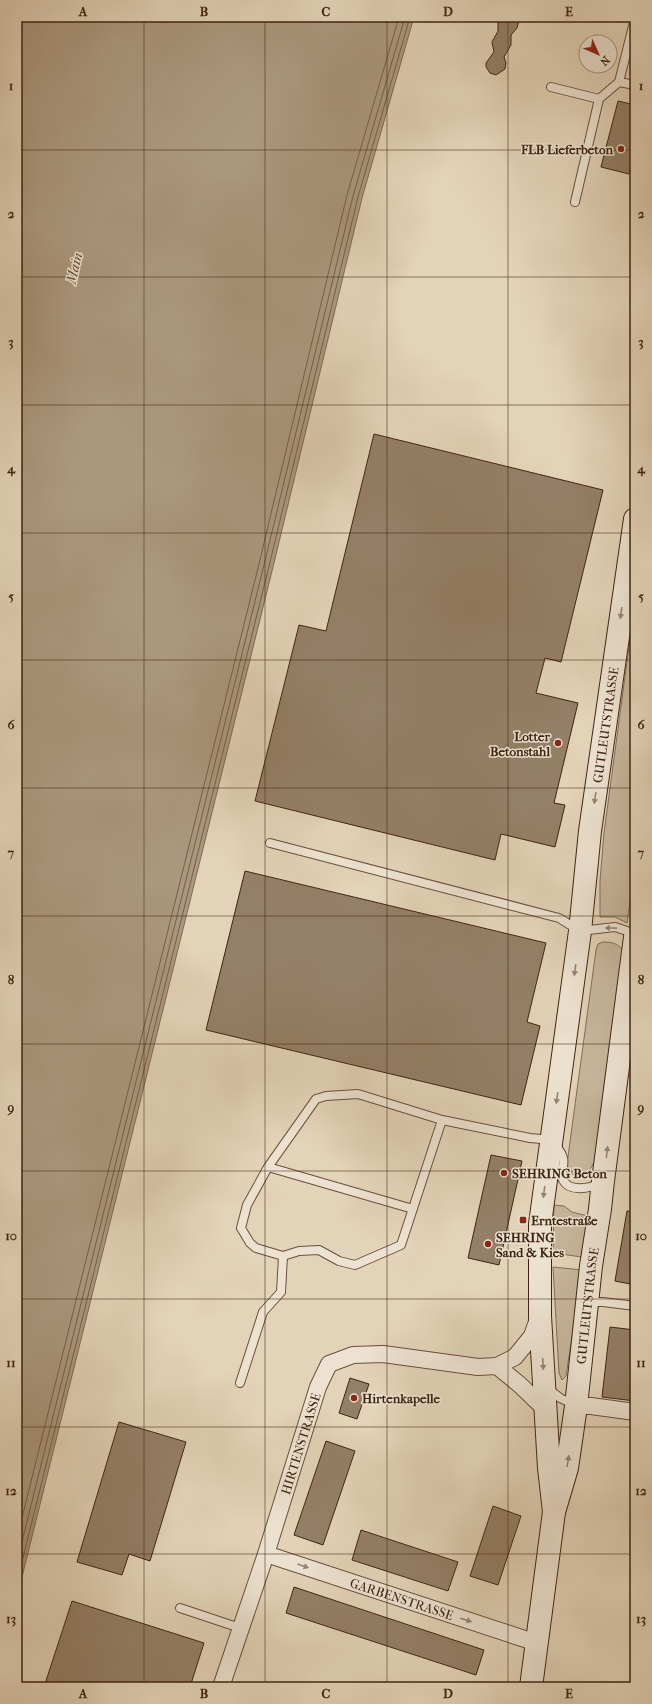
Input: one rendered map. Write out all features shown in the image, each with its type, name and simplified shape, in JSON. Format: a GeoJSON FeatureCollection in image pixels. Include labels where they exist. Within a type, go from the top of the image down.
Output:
{"type":"FeatureCollection","features":[{"type":"Feature","properties":{"kind":"main road","name":"GUTLEUTSTRASSE"},"geometry":{"type":"LineString","coordinates":[[554,1512],[549,1468],[540,1316],[540,1224],[580,931],[591,823],[635,519]]}},
{"type":"Feature","properties":{"kind":"main road","name":"GUTLEUTSTRASSE"},"geometry":{"type":"LineString","coordinates":[[531,1687],[554,1512],[567,1468],[576,1406],[591,1266],[600,1209],[635,940]]}},
{"type":"Feature","properties":{"kind":"street","name":"HIRTENSTRASSE"},"geometry":{"type":"LineString","coordinates":[[221,1687],[266,1554],[318,1387],[330,1364],[353,1355],[383,1354],[478,1367],[497,1366],[515,1357],[532,1336],[540,1316]]}},
{"type":"Feature","properties":{"kind":"street"},"geometry":{"type":"LineString","coordinates":[[497,1366],[520,1385],[546,1410]]}},
{"type":"Feature","properties":{"kind":"street"},"geometry":{"type":"LineString","coordinates":[[576,1406],[592,1406],[635,1412]]}},
{"type":"Feature","properties":{"kind":"street","name":"GARBENSTRASSE"},"geometry":{"type":"LineString","coordinates":[[266,1554],[537,1643]]}},
{"type":"Feature","properties":{"kind":"lane"},"geometry":{"type":"LineString","coordinates":[[575,202],[598,99],[619,82],[635,18]]}},
{"type":"Feature","properties":{"kind":"lane"},"geometry":{"type":"LineString","coordinates":[[619,82],[635,85]]}},
{"type":"Feature","properties":{"kind":"lane"},"geometry":{"type":"LineString","coordinates":[[551,87],[598,99]]}},
{"type":"Feature","properties":{"kind":"lane"},"geometry":{"type":"LineString","coordinates":[[270,843],[559,918],[580,931]]}},
{"type":"Feature","properties":{"kind":"lane","name":"GUTLEUTSTRASSE"},"geometry":{"type":"LineString","coordinates":[[580,931],[615,927],[627,931],[635,940]]}},
{"type":"Feature","properties":{"kind":"lane"},"geometry":{"type":"LineString","coordinates":[[442,1120],[400,1245],[355,1265],[339,1261],[319,1250],[299,1251],[283,1256],[256,1248],[250,1244],[240,1228],[247,1205],[268,1167],[316,1099],[321,1098],[358,1094],[442,1120],[530,1138],[552,1140],[563,1157],[563,1179],[566,1184],[577,1188],[587,1188],[603,1181]]}},
{"type":"Feature","properties":{"kind":"lane"},"geometry":{"type":"LineString","coordinates":[[268,1167],[413,1208]]}},
{"type":"Feature","properties":{"kind":"lane"},"geometry":{"type":"LineString","coordinates":[[240,1383],[262,1312],[281,1292],[283,1256]]}},
{"type":"Feature","properties":{"kind":"lane"},"geometry":{"type":"LineString","coordinates":[[587,1302],[603,1302],[635,1306]]}},
{"type":"Feature","properties":{"kind":"lane"},"geometry":{"type":"LineString","coordinates":[[544,1385],[560,1398],[576,1406]]}},
{"type":"Feature","properties":{"kind":"lane"},"geometry":{"type":"LineString","coordinates":[[180,1608],[240,1628]]}},
{"type":"Feature","properties":{"kind":"shaded area"},"geometry":{"type":"Polygon","coordinates":[[[635,602],[635,865],[627,923],[615,917],[600,917],[600,881],[604,833],[635,602]]]}},
{"type":"Feature","properties":{"kind":"shaded area"},"geometry":{"type":"Polygon","coordinates":[[[603,942],[614,943],[623,950],[596,1159],[586,1174],[578,1177],[570,1171],[567,1164],[596,950],[598,944],[603,942]]]}},
{"type":"Feature","properties":{"kind":"shaded area"},"geometry":{"type":"Polygon","coordinates":[[[554,1205],[564,1206],[572,1212],[588,1216],[582,1257],[553,1253],[554,1205]]]}},
{"type":"Feature","properties":{"kind":"shaded area"},"geometry":{"type":"Polygon","coordinates":[[[553,1267],[582,1270],[566,1376],[562,1380],[559,1373],[553,1267]]]}},
{"type":"Feature","properties":{"kind":"water","name":"Main"},"geometry":{"type":"Polygon","coordinates":[[[17,17],[414,17],[362,198],[273,567],[17,1597],[17,17]]]}},
{"type":"Feature","properties":{"kind":"building"},"geometry":{"type":"Polygon","coordinates":[[[498,17],[520,17],[517,28],[511,35],[511,45],[504,57],[506,63],[505,69],[496,75],[490,73],[486,67],[486,63],[494,52],[492,42],[498,31],[498,17]]]}},
{"type":"Feature","properties":{"kind":"building"},"geometry":{"type":"Polygon","coordinates":[[[618,101],[635,105],[635,148],[629,174],[601,167],[618,101]]]}},
{"type":"Feature","properties":{"kind":"building"},"geometry":{"type":"Polygon","coordinates":[[[374,434],[603,490],[561,662],[545,658],[536,693],[578,703],[554,803],[565,805],[555,847],[501,834],[495,860],[255,801],[299,625],[326,631],[374,434]]]}},
{"type":"Feature","properties":{"kind":"building"},"geometry":{"type":"Polygon","coordinates":[[[245,871],[546,943],[527,1022],[540,1026],[521,1105],[206,1030],[245,871]]]}},
{"type":"Feature","properties":{"kind":"building"},"geometry":{"type":"Polygon","coordinates":[[[491,1155],[522,1161],[499,1265],[468,1258],[491,1155]]]}},
{"type":"Feature","properties":{"kind":"building"},"geometry":{"type":"Polygon","coordinates":[[[627,1211],[635,1212],[635,1285],[615,1281],[627,1211]]]}},
{"type":"Feature","properties":{"kind":"building"},"geometry":{"type":"Polygon","coordinates":[[[610,1327],[635,1330],[635,1401],[602,1397],[610,1327]]]}},
{"type":"Feature","properties":{"kind":"building","name":"Hirtenkapelle"},"geometry":{"type":"Polygon","coordinates":[[[350,1378],[369,1384],[357,1419],[339,1413],[350,1378]]]}},
{"type":"Feature","properties":{"kind":"building"},"geometry":{"type":"Polygon","coordinates":[[[119,1422],[186,1442],[150,1561],[129,1554],[122,1575],[77,1562],[119,1422]]]}},
{"type":"Feature","properties":{"kind":"building"},"geometry":{"type":"Polygon","coordinates":[[[326,1441],[355,1451],[323,1545],[294,1535],[326,1441]]]}},
{"type":"Feature","properties":{"kind":"building"},"geometry":{"type":"Polygon","coordinates":[[[493,1506],[521,1516],[498,1585],[470,1576],[493,1506]]]}},
{"type":"Feature","properties":{"kind":"building"},"geometry":{"type":"Polygon","coordinates":[[[361,1530],[458,1562],[448,1591],[352,1560],[361,1530]]]}},
{"type":"Feature","properties":{"kind":"building"},"geometry":{"type":"Polygon","coordinates":[[[294,1587],[484,1650],[476,1675],[286,1613],[294,1587]]]}},
{"type":"Feature","properties":{"kind":"building"},"geometry":{"type":"Polygon","coordinates":[[[72,1601],[204,1643],[190,1687],[44,1687],[72,1601]]]}},
{"type":"Feature","properties":{"kind":"place","name":"FLB Lieferbeton"},"geometry":{"type":"Point","coordinates":[621,149]}},
{"type":"Feature","properties":{"kind":"place","name":"Lotter Betonstahl"},"geometry":{"type":"Point","coordinates":[558,743]}},
{"type":"Feature","properties":{"kind":"place","name":"SEHRING Beton"},"geometry":{"type":"Point","coordinates":[504,1173]}},
{"type":"Feature","properties":{"kind":"place","name":"Erntestraße"},"geometry":{"type":"Point","coordinates":[523,1220]}},
{"type":"Feature","properties":{"kind":"place","name":"SEHRING Sand & Kies"},"geometry":{"type":"Point","coordinates":[488,1244]}},
{"type":"Feature","properties":{"kind":"place","name":"Hirtenkapelle"},"geometry":{"type":"Point","coordinates":[354,1398]}}]}
